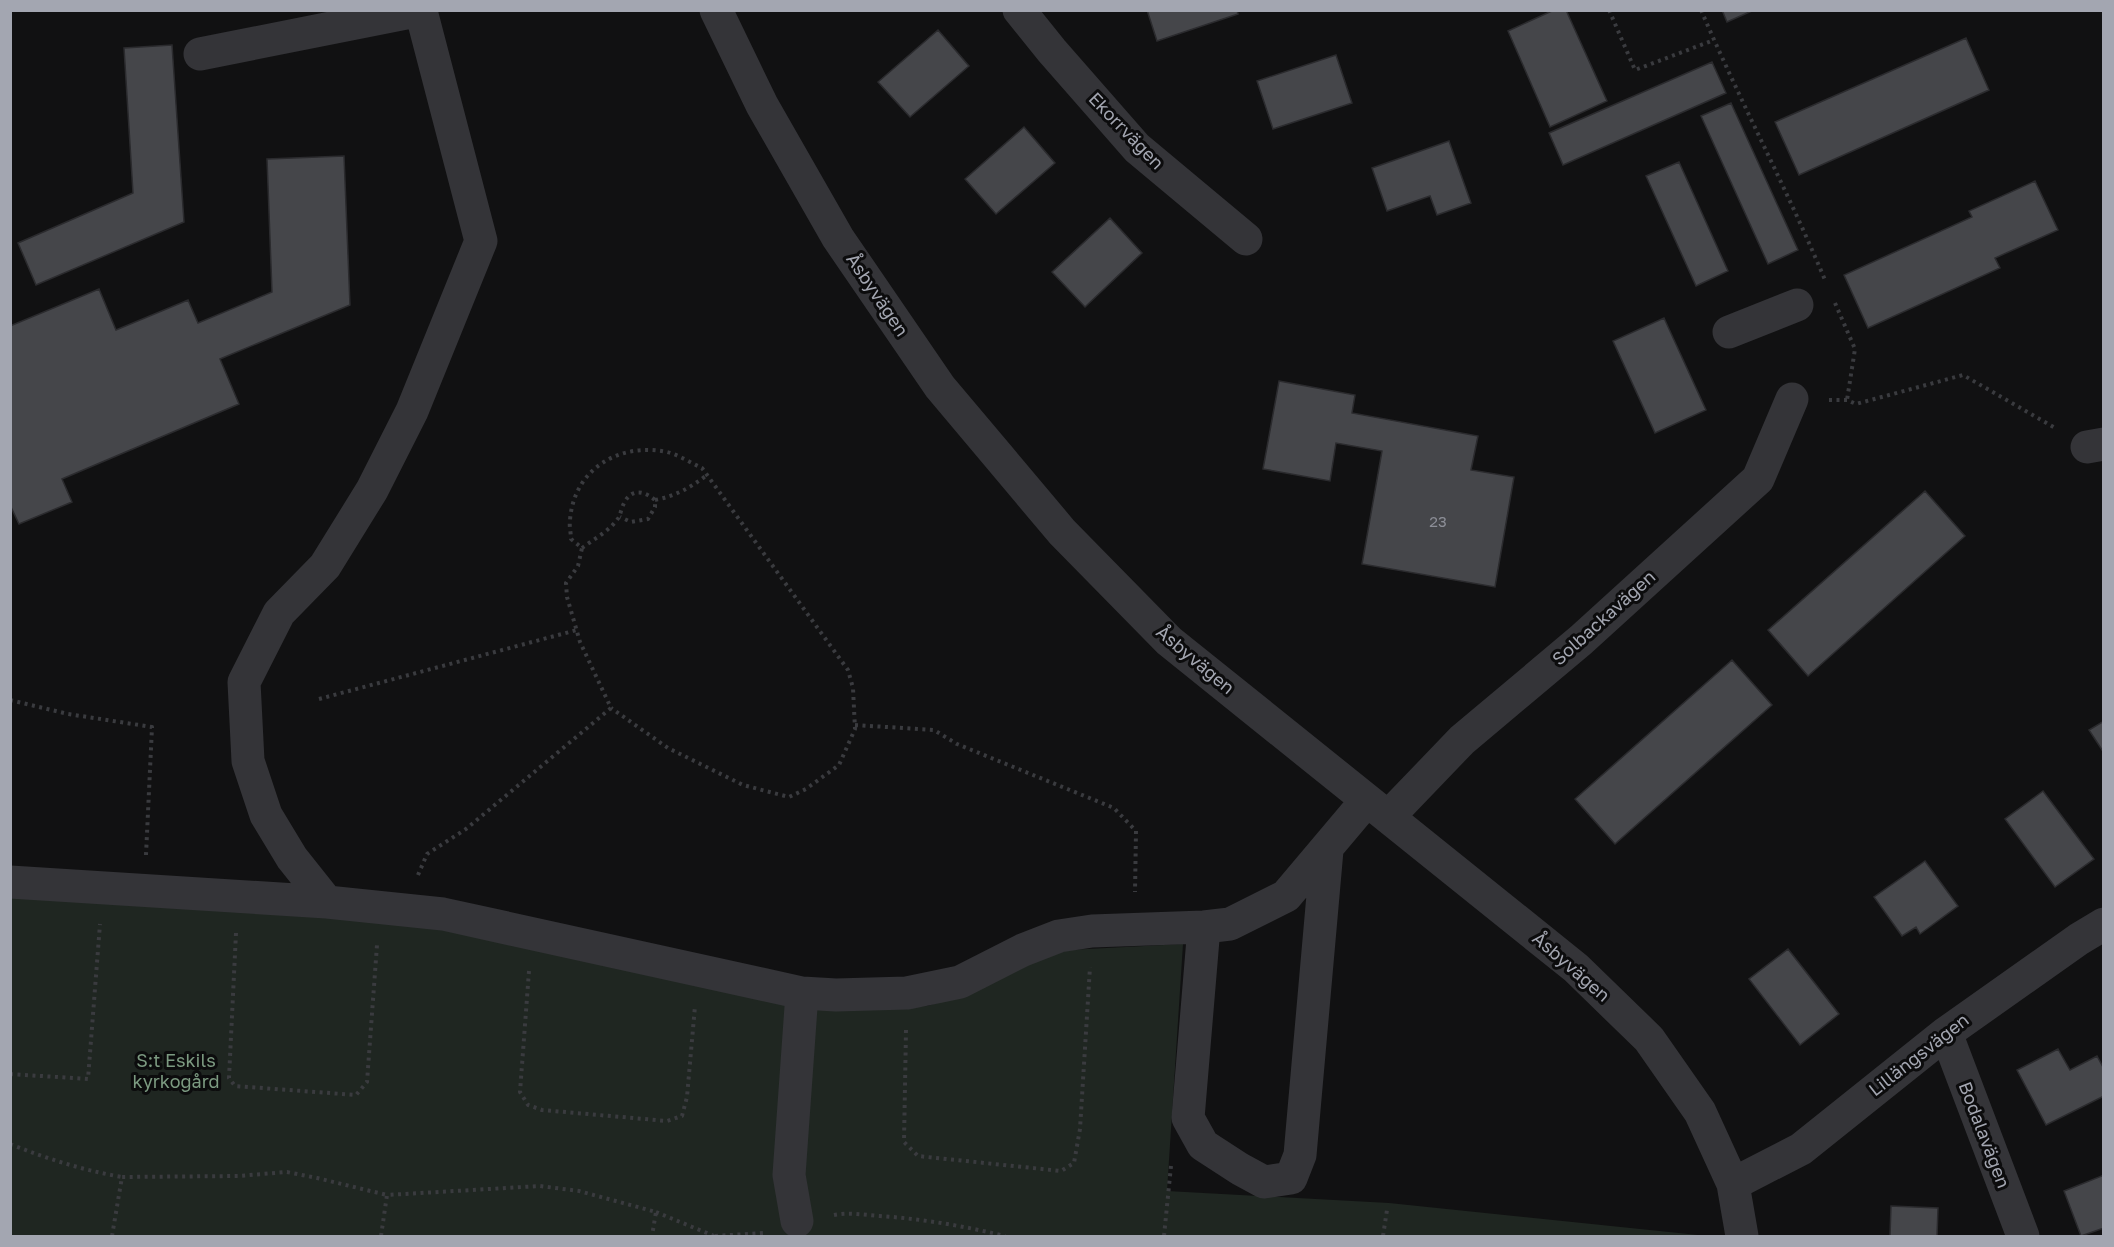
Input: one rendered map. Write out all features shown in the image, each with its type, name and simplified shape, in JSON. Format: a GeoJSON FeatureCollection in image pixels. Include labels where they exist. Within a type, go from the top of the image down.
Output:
{"type":"FeatureCollection","features":[{"type":"Feature","properties":{"kind":"street"},"geometry":{"type":"LineString","coordinates":[[200,54],[421,10],[481,241],[412,411],[372,490],[325,566],[279,613],[244,682],[248,761],[266,815],[292,858],[327,902]]}},
{"type":"Feature","properties":{"kind":"street","name":"Åsbyvägen"},"geometry":{"type":"LineString","coordinates":[[716,10],[762,105],[838,238],[940,387],[1062,532],[1169,641],[1576,968],[1649,1039],[1700,1112],[1733,1184],[1742,1236]]}},
{"type":"Feature","properties":{"kind":"street","name":"Ekorrvägen"},"geometry":{"type":"LineString","coordinates":[[1019,10],[1137,148],[1246,239]]}},
{"type":"Feature","properties":{"kind":"street"},"geometry":{"type":"LineString","coordinates":[[1729,332],[1797,305]]}},
{"type":"Feature","properties":{"kind":"street","name":"Solbackavägen"},"geometry":{"type":"LineString","coordinates":[[10,882],[327,902],[443,914],[802,993],[836,995],[907,993],[960,982],[1023,950],[1059,936],[1092,931],[1230,924],[1286,896],[1327,850],[1581,640],[1758,479],[1792,399]]}},
{"type":"Feature","properties":{"kind":"street"},"geometry":{"type":"LineString","coordinates":[[1204,927],[1188,1118],[1203,1145],[1240,1169],[1264,1182],[1291,1178],[1300,1155],[1327,850]]}},
{"type":"Feature","properties":{"kind":"street","name":"Lillängsvägen"},"geometry":{"type":"LineString","coordinates":[[1733,1184],[1801,1149],[1946,1033],[2103,924]]}},
{"type":"Feature","properties":{"kind":"street"},"geometry":{"type":"LineString","coordinates":[[797,1221],[789,1175],[802,993]]}},
{"type":"Feature","properties":{"kind":"street","name":"Bodalavägen"},"geometry":{"type":"LineString","coordinates":[[1946,1033],[2023,1236]]}},
{"type":"Feature","properties":{"kind":"path"},"geometry":{"type":"LineString","coordinates":[[1609,10],[1635,70],[1714,40]]}},
{"type":"Feature","properties":{"kind":"path"},"geometry":{"type":"LineString","coordinates":[[1701,10],[1796,211],[1827,283]]}},
{"type":"Feature","properties":{"kind":"path"},"geometry":{"type":"LineString","coordinates":[[1834,302],[1855,349],[1847,400]]}},
{"type":"Feature","properties":{"kind":"path"},"geometry":{"type":"LineString","coordinates":[[1792,399],[1847,400],[1856,404],[1963,375],[2095,445]]}},
{"type":"Feature","properties":{"kind":"path"},"geometry":{"type":"LineString","coordinates":[[582,548],[572,539],[569,520],[579,488],[596,466],[621,453],[650,450],[670,453],[702,468],[848,670],[853,688],[855,725],[839,765],[806,789],[789,796],[743,785],[668,748],[611,708],[580,642],[567,597],[566,583],[578,566],[582,548],[620,517],[627,496],[633,492],[643,492],[655,500],[671,497],[707,475]]}},
{"type":"Feature","properties":{"kind":"path"},"geometry":{"type":"LineString","coordinates":[[620,517],[631,522],[648,519],[655,507],[655,500]]}},
{"type":"Feature","properties":{"kind":"path"},"geometry":{"type":"LineString","coordinates":[[319,699],[577,630]]}},
{"type":"Feature","properties":{"kind":"path"},"geometry":{"type":"LineString","coordinates":[[10,700],[68,714],[152,727],[144,891]]}},
{"type":"Feature","properties":{"kind":"path"},"geometry":{"type":"LineString","coordinates":[[238,897],[229,1078],[235,1086],[356,1095],[367,1082],[395,909],[417,877],[427,854],[466,829],[611,708]]}},
{"type":"Feature","properties":{"kind":"path"},"geometry":{"type":"LineString","coordinates":[[855,725],[934,730],[957,744],[1114,808],[1136,831],[1135,929]]}},
{"type":"Feature","properties":{"kind":"path"},"geometry":{"type":"LineString","coordinates":[[10,1074],[88,1079],[102,888]]}},
{"type":"Feature","properties":{"kind":"path"},"geometry":{"type":"LineString","coordinates":[[907,993],[904,1142],[918,1156],[1061,1171],[1074,1163],[1080,1129],[1092,931]]}},
{"type":"Feature","properties":{"kind":"path"},"geometry":{"type":"LineString","coordinates":[[532,934],[520,1092],[528,1105],[542,1110],[667,1122],[682,1116],[687,1097],[698,971]]}},
{"type":"Feature","properties":{"kind":"path"},"geometry":{"type":"LineString","coordinates":[[1164,1236],[1176,1122],[1188,1118]]}},
{"type":"Feature","properties":{"kind":"path"},"geometry":{"type":"LineString","coordinates":[[10,1144],[85,1171],[122,1177],[238,1176],[287,1173],[387,1195],[540,1186],[579,1191],[656,1212],[715,1236],[762,1233],[797,1221],[846,1213],[912,1218],[1005,1236]]}},
{"type":"Feature","properties":{"kind":"path"},"geometry":{"type":"LineString","coordinates":[[112,1236],[122,1177]]}},
{"type":"Feature","properties":{"kind":"path"},"geometry":{"type":"LineString","coordinates":[[381,1236],[387,1195]]}},
{"type":"Feature","properties":{"kind":"path"},"geometry":{"type":"LineString","coordinates":[[1383,1236],[1387,1210]]}},
{"type":"Feature","properties":{"kind":"path"},"geometry":{"type":"LineString","coordinates":[[652,1236],[656,1212]]}},
{"type":"Feature","properties":{"kind":"green space","name":"S:t Eskils kyrkogård"},"geometry":{"type":"Polygon","coordinates":[[[10,896],[437,925],[889,1008],[927,1006],[972,993],[1040,959],[1068,950],[1183,944],[1167,1191],[1389,1203],[1698,1235],[11,1236],[10,896]]]}},
{"type":"Feature","properties":{"kind":"building"},"geometry":{"type":"Polygon","coordinates":[[[1147,10],[1237,10],[1238,14],[1157,41],[1147,10]]]}},
{"type":"Feature","properties":{"kind":"building"},"geometry":{"type":"Polygon","coordinates":[[[1554,10],[1566,10],[1607,101],[1550,127],[1508,31],[1554,10]]]}},
{"type":"Feature","properties":{"kind":"building"},"geometry":{"type":"Polygon","coordinates":[[[1722,10],[1754,10],[1727,22],[1722,10]]]}},
{"type":"Feature","properties":{"kind":"building"},"geometry":{"type":"Polygon","coordinates":[[[938,30],[969,66],[910,117],[878,82],[938,30]]]}},
{"type":"Feature","properties":{"kind":"building"},"geometry":{"type":"Polygon","coordinates":[[[1966,38],[1989,90],[1799,175],[1775,122],[1966,38]]]}},
{"type":"Feature","properties":{"kind":"building"},"geometry":{"type":"Polygon","coordinates":[[[172,45],[184,222],[36,285],[18,243],[133,193],[124,48],[172,45]]]}},
{"type":"Feature","properties":{"kind":"building"},"geometry":{"type":"Polygon","coordinates":[[[1336,55],[1352,103],[1273,129],[1257,81],[1336,55]]]}},
{"type":"Feature","properties":{"kind":"building"},"geometry":{"type":"Polygon","coordinates":[[[1712,62],[1726,93],[1563,165],[1549,133],[1712,62]]]}},
{"type":"Feature","properties":{"kind":"building"},"geometry":{"type":"Polygon","coordinates":[[[1731,103],[1798,250],[1768,264],[1701,116],[1731,103]]]}},
{"type":"Feature","properties":{"kind":"building"},"geometry":{"type":"Polygon","coordinates":[[[1024,127],[1055,163],[996,214],[965,179],[1024,127]]]}},
{"type":"Feature","properties":{"kind":"building"},"geometry":{"type":"Polygon","coordinates":[[[1449,141],[1471,203],[1437,215],[1430,196],[1387,211],[1372,168],[1449,141]]]}},
{"type":"Feature","properties":{"kind":"building"},"geometry":{"type":"Polygon","coordinates":[[[344,156],[350,305],[220,359],[239,404],[62,479],[72,502],[19,524],[10,505],[10,326],[99,289],[116,330],[188,300],[198,323],[272,292],[267,159],[344,156]]]}},
{"type":"Feature","properties":{"kind":"building"},"geometry":{"type":"Polygon","coordinates":[[[1679,162],[1728,271],[1696,286],[1646,176],[1679,162]]]}},
{"type":"Feature","properties":{"kind":"building"},"geometry":{"type":"Polygon","coordinates":[[[2035,181],[2058,230],[1995,258],[2000,268],[1868,328],[1844,275],[1972,217],[1969,211],[2035,181]]]}},
{"type":"Feature","properties":{"kind":"building"},"geometry":{"type":"Polygon","coordinates":[[[1110,218],[1142,253],[1085,307],[1052,272],[1110,218]]]}},
{"type":"Feature","properties":{"kind":"building"},"geometry":{"type":"Polygon","coordinates":[[[1664,318],[1706,410],[1655,433],[1613,341],[1664,318]]]}},
{"type":"Feature","properties":{"kind":"building"},"geometry":{"type":"Polygon","coordinates":[[[1279,381],[1355,395],[1352,413],[1478,436],[1471,470],[1514,477],[1495,587],[1362,564],[1382,451],[1336,443],[1330,481],[1263,469],[1279,381]]]}},
{"type":"Feature","properties":{"kind":"building"},"geometry":{"type":"Polygon","coordinates":[[[1925,491],[1965,536],[1808,676],[1768,630],[1925,491]]]}},
{"type":"Feature","properties":{"kind":"building"},"geometry":{"type":"Polygon","coordinates":[[[1732,660],[1772,705],[1615,844],[1575,799],[1732,660]]]}},
{"type":"Feature","properties":{"kind":"building"},"geometry":{"type":"Polygon","coordinates":[[[2104,721],[2104,753],[2089,730],[2104,721]]]}},
{"type":"Feature","properties":{"kind":"building"},"geometry":{"type":"Polygon","coordinates":[[[2043,791],[2094,859],[2055,887],[2005,819],[2043,791]]]}},
{"type":"Feature","properties":{"kind":"building"},"geometry":{"type":"Polygon","coordinates":[[[1925,861],[1958,906],[1920,934],[1916,927],[1902,936],[1874,897],[1925,861]]]}},
{"type":"Feature","properties":{"kind":"building"},"geometry":{"type":"Polygon","coordinates":[[[1788,949],[1839,1014],[1800,1045],[1749,979],[1788,949]]]}},
{"type":"Feature","properties":{"kind":"building"},"geometry":{"type":"Polygon","coordinates":[[[2058,1049],[2070,1070],[2097,1056],[2104,1069],[2104,1096],[2046,1125],[2017,1070],[2058,1049]]]}},
{"type":"Feature","properties":{"kind":"building"},"geometry":{"type":"Polygon","coordinates":[[[2104,1175],[2104,1228],[2081,1236],[2064,1191],[2104,1175]]]}},
{"type":"Feature","properties":{"kind":"building"},"geometry":{"type":"Polygon","coordinates":[[[1891,1206],[1938,1208],[1937,1236],[1890,1236],[1891,1206]]]}}]}
